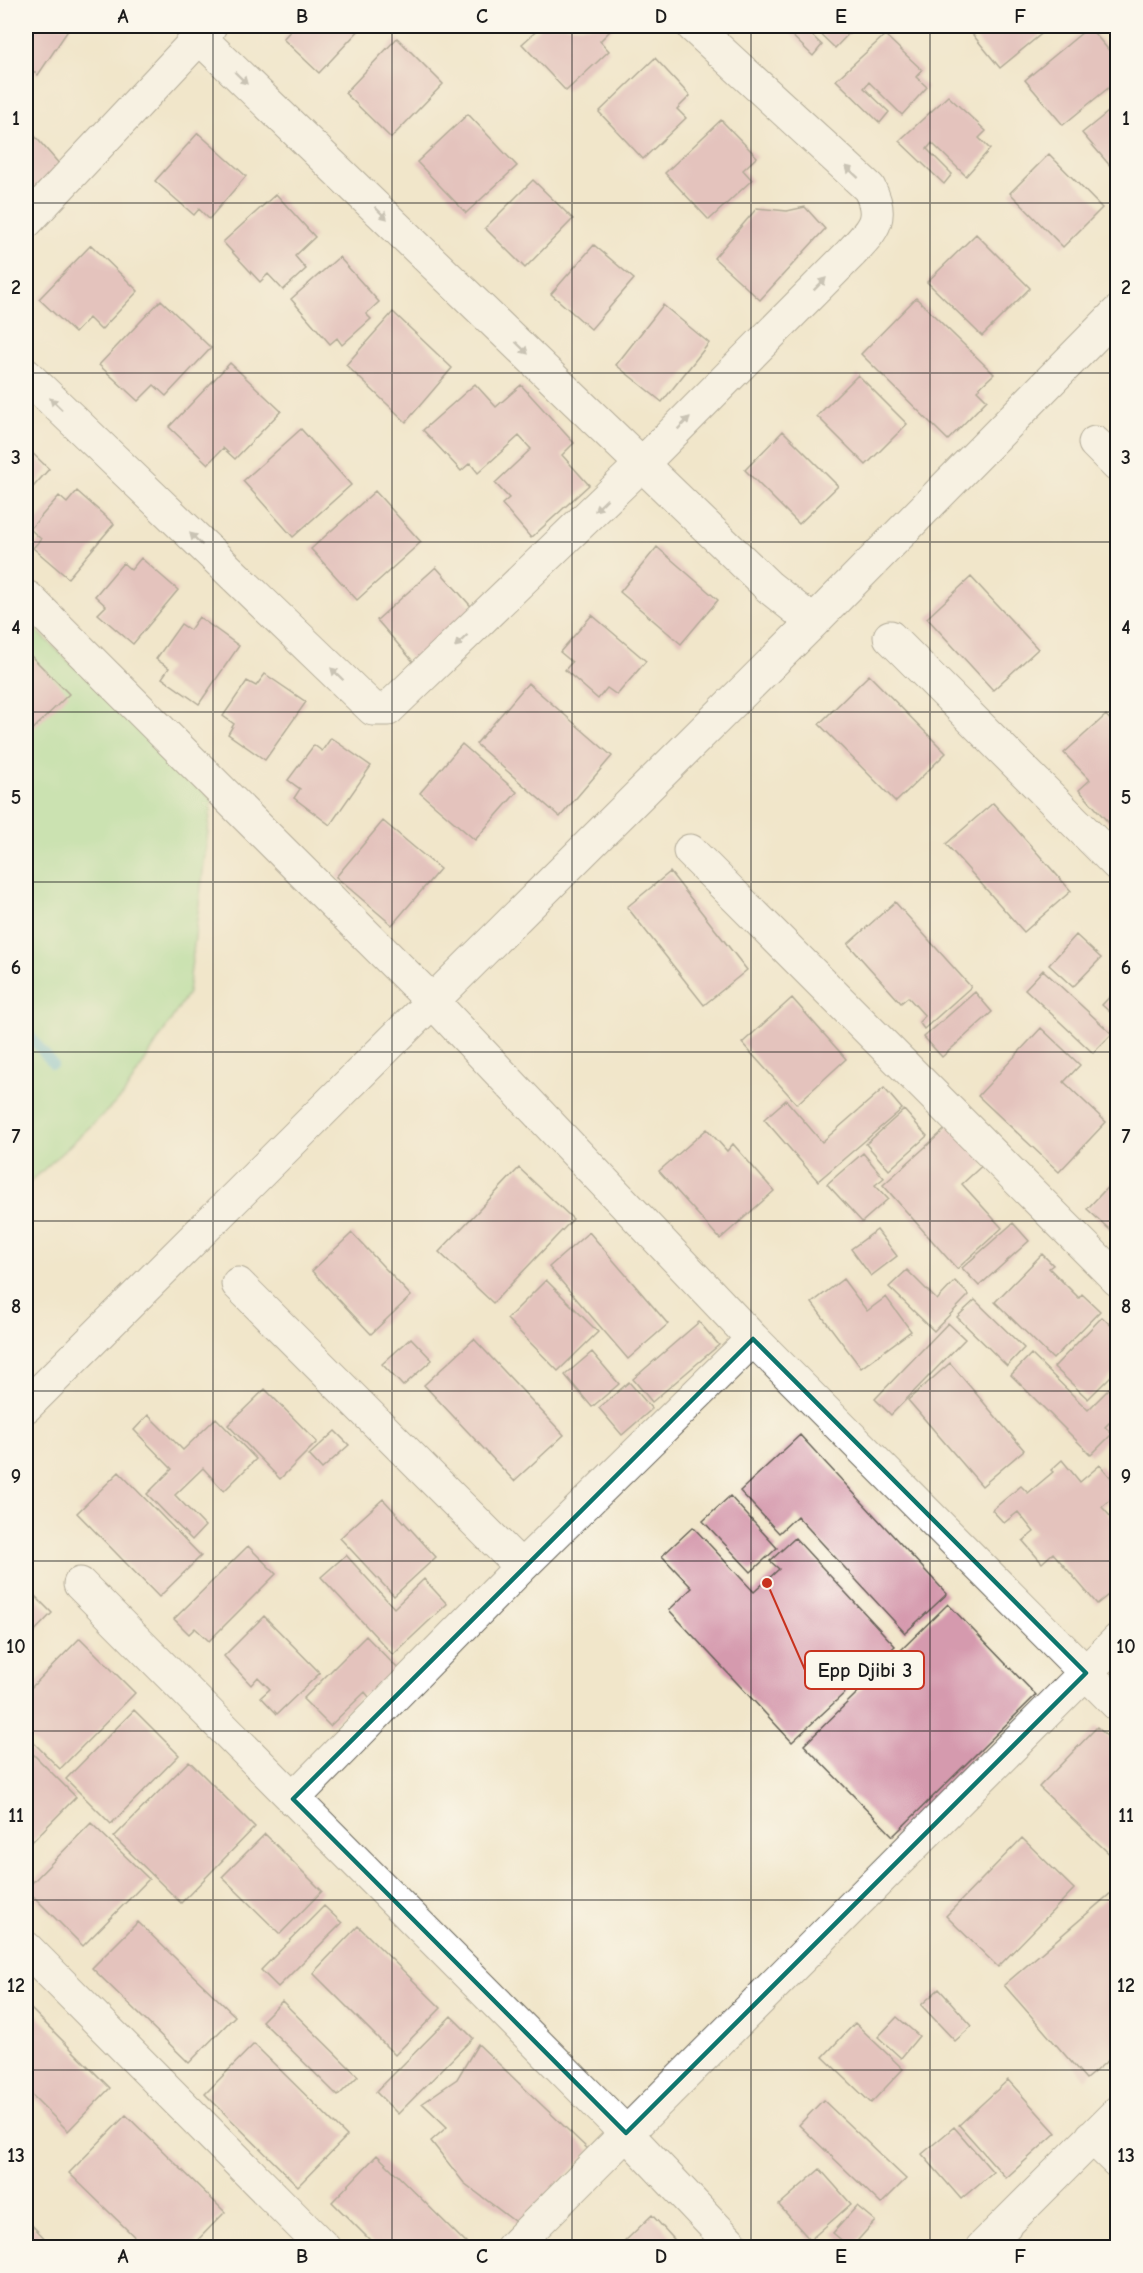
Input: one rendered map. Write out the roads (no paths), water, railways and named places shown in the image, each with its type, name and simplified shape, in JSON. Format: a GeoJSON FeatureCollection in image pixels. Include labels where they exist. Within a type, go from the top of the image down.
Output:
{"type":"FeatureCollection","features":[{"type":"Feature","properties":{"kind":"street"},"geometry":{"type":"LineString","coordinates":[[26,375],[373,709],[381,711],[400,700],[642,465],[850,254],[876,221],[877,204],[869,188],[693,26]]}},
{"type":"Feature","properties":{"kind":"street"},"geometry":{"type":"LineString","coordinates":[[26,222],[204,31],[642,465],[770,587],[813,622]]}},
{"type":"Feature","properties":{"kind":"street"},"geometry":{"type":"LineString","coordinates":[[26,1406],[813,622],[1118,312]]}},
{"type":"Feature","properties":{"kind":"street"},"geometry":{"type":"LineString","coordinates":[[1095,443],[1118,466]]}},
{"type":"Feature","properties":{"kind":"street"},"geometry":{"type":"LineString","coordinates":[[28,598],[433,1002],[753,1339],[1118,1705]]}},
{"type":"Feature","properties":{"kind":"street"},"geometry":{"type":"LineString","coordinates":[[890,637],[1118,865]]}},
{"type":"Feature","properties":{"kind":"street"},"geometry":{"type":"LineString","coordinates":[[690,851],[1118,1280]]}},
{"type":"Feature","properties":{"kind":"street"},"geometry":{"type":"LineString","coordinates":[[238,1284],[521,1567]]}},
{"type":"Feature","properties":{"kind":"street"},"geometry":{"type":"LineString","coordinates":[[293,1799],[521,1567],[753,1339]]}},
{"type":"Feature","properties":{"kind":"street"},"geometry":{"type":"LineString","coordinates":[[80,1584],[626,2133],[735,2247]]}},
{"type":"Feature","properties":{"kind":"street"},"geometry":{"type":"LineString","coordinates":[[512,2247],[1118,1641]]}},
{"type":"Feature","properties":{"kind":"street"},"geometry":{"type":"LineString","coordinates":[[26,1948],[324,2247]]}},
{"type":"Feature","properties":{"kind":"street"},"geometry":{"type":"LineString","coordinates":[[982,2247],[1118,2112]]}},
{"type":"Feature","properties":{"kind":"street"},"geometry":{"type":"LineString","coordinates":[[1092,2137],[1118,2162]]}},
{"type":"Feature","properties":{"kind":"waterway"},"geometry":{"type":"LineString","coordinates":[[26,1031],[53,1064]]}},
{"type":"Feature","properties":{"kind":"place","name":"Epp Djibi 3"},"geometry":{"type":"Point","coordinates":[767,1583]}}]}
